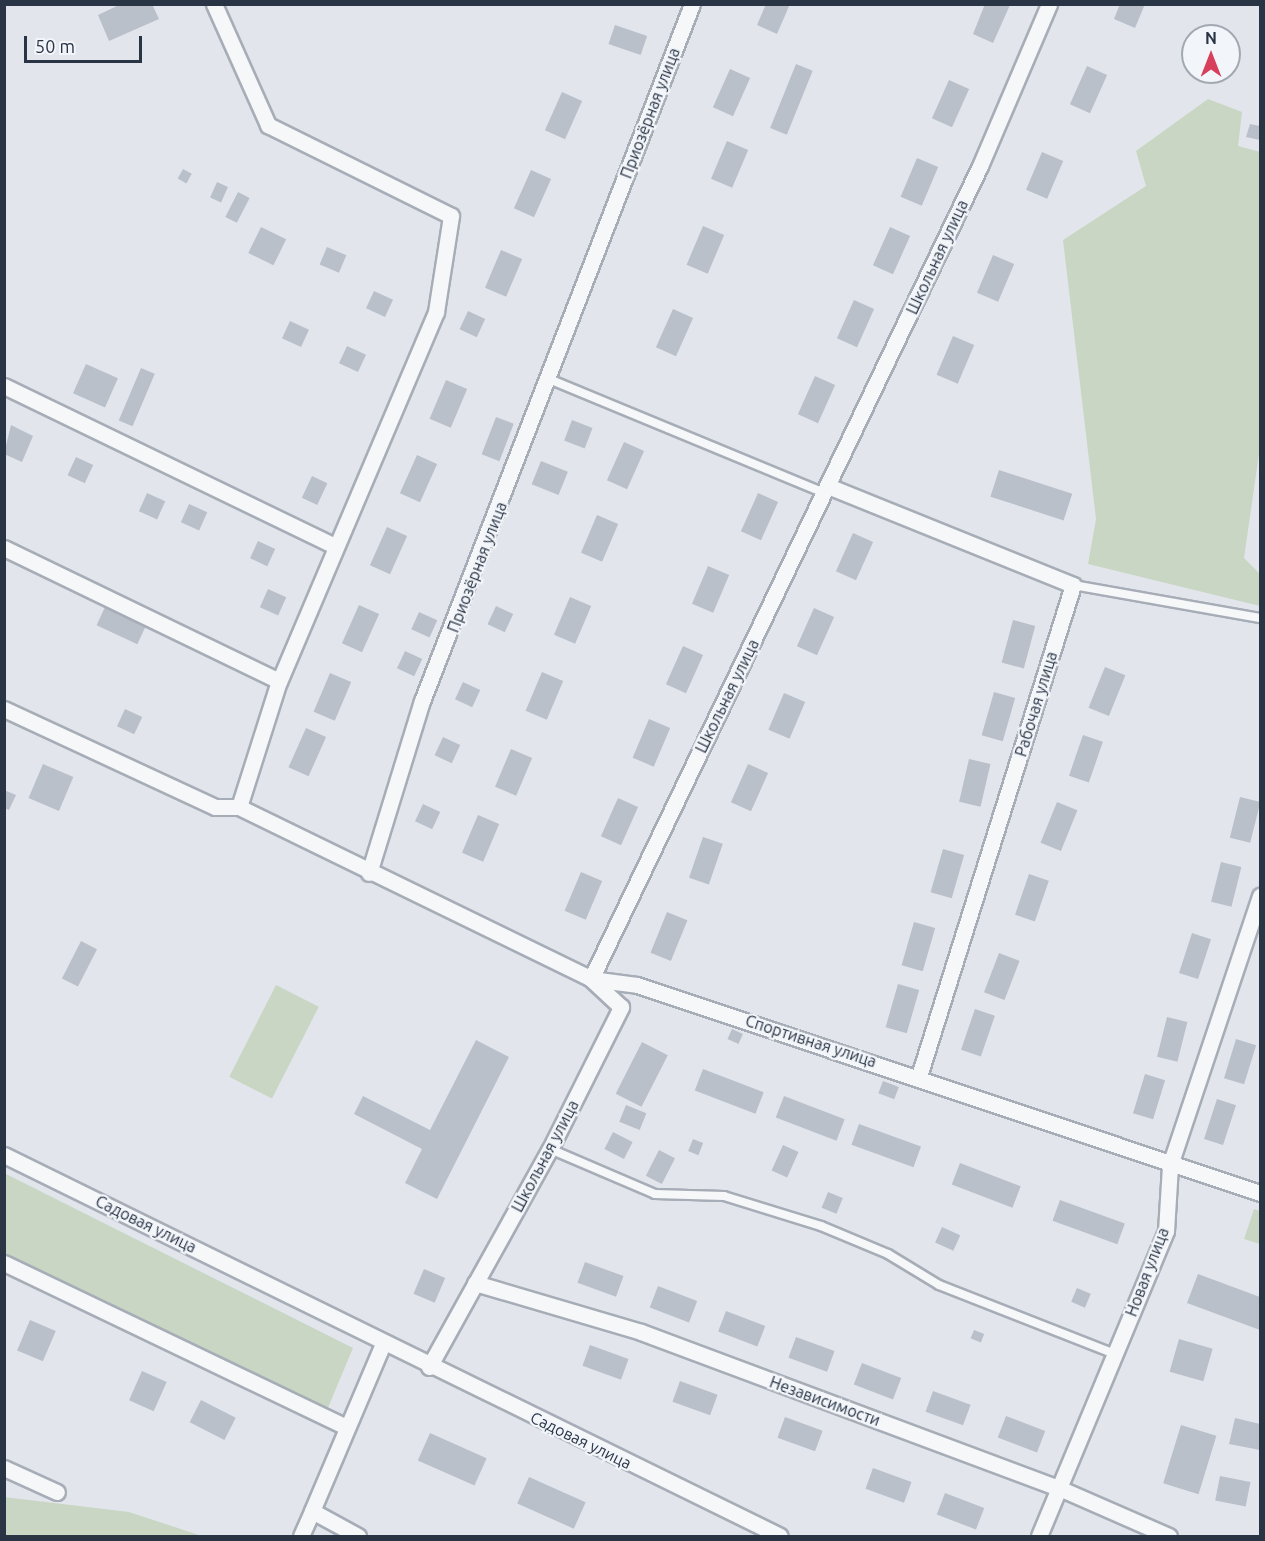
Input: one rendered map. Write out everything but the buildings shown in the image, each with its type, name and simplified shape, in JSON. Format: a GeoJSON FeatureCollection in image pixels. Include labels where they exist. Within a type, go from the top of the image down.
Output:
{"type":"FeatureCollection","features":[{"type":"Feature","properties":{"kind":"street"},"geometry":{"type":"LineString","coordinates":[[214,4],[268,126],[451,216],[436,312],[279,681],[239,807]]}},
{"type":"Feature","properties":{"kind":"street","name":"Приозёрная улица"},"geometry":{"type":"LineString","coordinates":[[369,873],[422,701],[549,379],[692,4]]}},
{"type":"Feature","properties":{"kind":"street","name":"Школьная улица"},"geometry":{"type":"LineString","coordinates":[[429,1366],[550,1149],[621,1007],[591,979],[980,166],[1049,4]]}},
{"type":"Feature","properties":{"kind":"street"},"geometry":{"type":"LineString","coordinates":[[4,386],[335,546]]}},
{"type":"Feature","properties":{"kind":"street"},"geometry":{"type":"LineString","coordinates":[[826,489],[1073,585]]}},
{"type":"Feature","properties":{"kind":"street"},"geometry":{"type":"LineString","coordinates":[[4,548],[279,681]]}},
{"type":"Feature","properties":{"kind":"street","name":"Рабочая улица"},"geometry":{"type":"LineString","coordinates":[[919,1076],[1073,585]]}},
{"type":"Feature","properties":{"kind":"street"},"geometry":{"type":"LineString","coordinates":[[4,709],[215,807],[239,807],[369,873]]}},
{"type":"Feature","properties":{"kind":"street","name":"Спортивная улица"},"geometry":{"type":"LineString","coordinates":[[369,873],[591,979],[637,985],[919,1076],[1170,1166],[1260,1193]]}},
{"type":"Feature","properties":{"kind":"street","name":"Новая улица"},"geometry":{"type":"LineString","coordinates":[[1039,1536],[1166,1231],[1170,1166],[1260,896]]}},
{"type":"Feature","properties":{"kind":"street","name":"Садовая улица"},"geometry":{"type":"LineString","coordinates":[[4,1155],[383,1344],[780,1536]]}},
{"type":"Feature","properties":{"kind":"street"},"geometry":{"type":"LineString","coordinates":[[4,1263],[346,1427]]}},
{"type":"Feature","properties":{"kind":"street","name":"Независимости"},"geometry":{"type":"LineString","coordinates":[[475,1283],[641,1332],[1059,1488],[1169,1536]]}},
{"type":"Feature","properties":{"kind":"street"},"geometry":{"type":"LineString","coordinates":[[302,1536],[346,1427],[383,1344]]}},
{"type":"Feature","properties":{"kind":"street"},"geometry":{"type":"LineString","coordinates":[[4,1468],[57,1492]]}},
{"type":"Feature","properties":{"kind":"street"},"geometry":{"type":"LineString","coordinates":[[312,1510],[358,1536]]}},
{"type":"Feature","properties":{"kind":"lane"},"geometry":{"type":"LineString","coordinates":[[549,379],[826,489]]}},
{"type":"Feature","properties":{"kind":"lane"},"geometry":{"type":"LineString","coordinates":[[1073,585],[1260,618]]}},
{"type":"Feature","properties":{"kind":"lane"},"geometry":{"type":"LineString","coordinates":[[550,1149],[655,1194],[724,1196],[821,1226],[888,1254],[939,1285],[1115,1354]]}},
{"type":"Feature","properties":{"kind":"green space"},"geometry":{"type":"Polygon","coordinates":[[[1208,99],[1242,112],[1238,146],[1260,152],[1260,447],[1244,558],[1260,574],[1260,606],[1088,564],[1096,519],[1063,240],[1146,186],[1136,151],[1208,99]]]}},
{"type":"Feature","properties":{"kind":"green space"},"geometry":{"type":"Polygon","coordinates":[[[276,985],[319,1007],[272,1099],[229,1077],[276,985]]]}},
{"type":"Feature","properties":{"kind":"green space"},"geometry":{"type":"Polygon","coordinates":[[[4,1173],[353,1348],[327,1410],[5,1254],[4,1173]]]}},
{"type":"Feature","properties":{"kind":"green space"},"geometry":{"type":"Polygon","coordinates":[[[1254,1209],[1260,1211],[1260,1244],[1244,1239],[1254,1209]]]}},
{"type":"Feature","properties":{"kind":"green space"},"geometry":{"type":"Polygon","coordinates":[[[4,1497],[129,1512],[202,1536],[5,1536],[4,1497]]]}}]}
